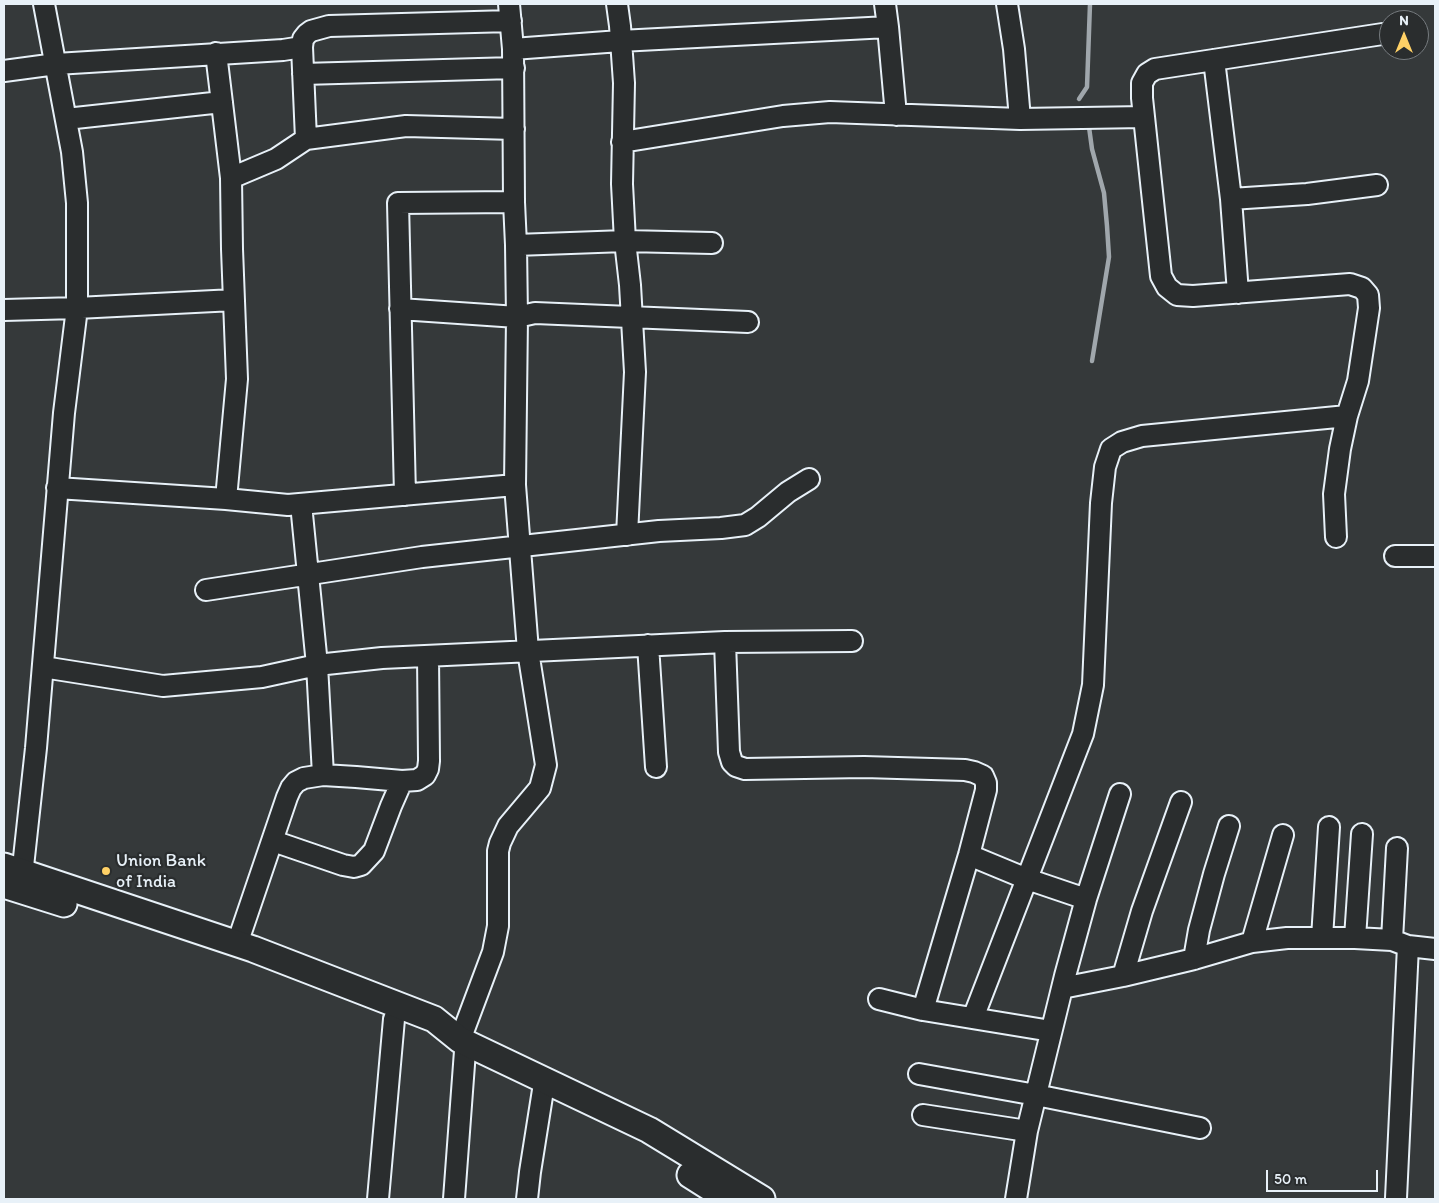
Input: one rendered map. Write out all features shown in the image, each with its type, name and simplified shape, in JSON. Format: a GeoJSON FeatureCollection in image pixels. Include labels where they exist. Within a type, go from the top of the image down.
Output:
{"type":"FeatureCollection","features":[{"type":"Feature","properties":{"kind":"main road"},"geometry":{"type":"LineString","coordinates":[[12,878],[221,956],[324,992],[463,1046],[649,1130],[762,1199]]}},
{"type":"Feature","properties":{"kind":"main road"},"geometry":{"type":"LineString","coordinates":[[12,878],[237,944],[434,1019],[463,1046],[644,1145],[728,1199]]}},
{"type":"Feature","properties":{"kind":"street"},"geometry":{"type":"LineString","coordinates":[[12,878],[36,748],[64,412],[77,308],[77,204],[72,152],[44,4]]}},
{"type":"Feature","properties":{"kind":"street"},"geometry":{"type":"LineString","coordinates":[[617,4],[624,83],[622,184],[635,372],[627,535]]}},
{"type":"Feature","properties":{"kind":"street"},"geometry":{"type":"LineString","coordinates":[[885,4],[896,115]]}},
{"type":"Feature","properties":{"kind":"street"},"geometry":{"type":"LineString","coordinates":[[1007,4],[1014,49],[1020,119]]}},
{"type":"Feature","properties":{"kind":"street"},"geometry":{"type":"LineString","coordinates":[[306,139],[302,47],[303,39],[307,34],[329,26],[510,12],[514,59],[514,202],[517,317],[515,485],[528,651],[546,765],[540,788],[508,826],[498,851],[498,926],[493,952],[463,1046],[454,1199]]}},
{"type":"Feature","properties":{"kind":"street"},"geometry":{"type":"LineString","coordinates":[[303,74],[514,59],[620,41],[888,27]]}},
{"type":"Feature","properties":{"kind":"street"},"geometry":{"type":"LineString","coordinates":[[1336,537],[1334,494],[1347,416],[1358,381],[1370,308],[1368,295],[1362,288],[1350,284],[1193,296],[1177,295],[1167,287],[1161,276],[1142,83],[1148,74],[1155,69],[1379,35]]}},
{"type":"Feature","properties":{"kind":"street"},"geometry":{"type":"LineString","coordinates":[[4,70],[56,64],[283,50],[302,47]]}},
{"type":"Feature","properties":{"kind":"street"},"geometry":{"type":"LineString","coordinates":[[216,53],[231,178],[237,380],[226,499]]}},
{"type":"Feature","properties":{"kind":"street"},"geometry":{"type":"LineString","coordinates":[[1214,60],[1231,199],[1238,293]]}},
{"type":"Feature","properties":{"kind":"street"},"geometry":{"type":"LineString","coordinates":[[66,119],[222,102]]}},
{"type":"Feature","properties":{"kind":"street"},"geometry":{"type":"LineString","coordinates":[[622,142],[783,116],[830,112],[1020,119],[1144,117]]}},
{"type":"Feature","properties":{"kind":"street"},"geometry":{"type":"LineString","coordinates":[[231,178],[276,159],[306,139],[406,126],[514,129]]}},
{"type":"Feature","properties":{"kind":"street"},"geometry":{"type":"LineString","coordinates":[[1231,199],[1307,194],[1377,185]]}},
{"type":"Feature","properties":{"kind":"street"},"geometry":{"type":"LineString","coordinates":[[405,495],[398,204],[514,202]]}},
{"type":"Feature","properties":{"kind":"street"},"geometry":{"type":"LineString","coordinates":[[516,246],[625,241],[712,242]]}},
{"type":"Feature","properties":{"kind":"street"},"geometry":{"type":"LineString","coordinates":[[4,310],[234,300]]}},
{"type":"Feature","properties":{"kind":"street"},"geometry":{"type":"LineString","coordinates":[[400,309],[517,317],[535,313],[748,322]]}},
{"type":"Feature","properties":{"kind":"street"},"geometry":{"type":"LineString","coordinates":[[973,1018],[1083,734],[1093,685],[1101,503],[1105,467],[1111,449],[1122,442],[1142,436],[1347,416]]}},
{"type":"Feature","properties":{"kind":"street"},"geometry":{"type":"LineString","coordinates":[[206,590],[422,557],[660,531],[745,525],[758,518],[788,492],[809,479]]}},
{"type":"Feature","properties":{"kind":"street"},"geometry":{"type":"LineString","coordinates":[[57,488],[288,505],[515,485]]}},
{"type":"Feature","properties":{"kind":"street"},"geometry":{"type":"LineString","coordinates":[[301,504],[316,665],[323,775]]}},
{"type":"Feature","properties":{"kind":"street"},"geometry":{"type":"LineString","coordinates":[[1395,556],[1435,556]]}},
{"type":"Feature","properties":{"kind":"street"},"geometry":{"type":"LineString","coordinates":[[43,667],[163,686],[262,677],[316,665],[382,658],[725,642],[852,641]]}},
{"type":"Feature","properties":{"kind":"street"},"geometry":{"type":"LineString","coordinates":[[725,642],[729,752],[732,762],[736,766],[745,768],[864,767],[966,770],[983,776],[986,790],[969,855],[923,1010]]}},
{"type":"Feature","properties":{"kind":"street"},"geometry":{"type":"LineString","coordinates":[[648,645],[656,767]]}},
{"type":"Feature","properties":{"kind":"street"},"geometry":{"type":"LineString","coordinates":[[237,944],[291,788],[296,782],[304,778],[323,775],[356,776],[402,782],[417,780],[425,774],[428,769],[428,656]]}},
{"type":"Feature","properties":{"kind":"street"},"geometry":{"type":"LineString","coordinates":[[273,841],[343,865],[354,867],[361,865],[374,851],[402,782]]}},
{"type":"Feature","properties":{"kind":"street"},"geometry":{"type":"LineString","coordinates":[[1016,1199],[1027,1131],[1062,988],[1086,899],[1120,794]]}},
{"type":"Feature","properties":{"kind":"street"},"geometry":{"type":"LineString","coordinates":[[1123,976],[1142,911],[1181,802]]}},
{"type":"Feature","properties":{"kind":"street"},"geometry":{"type":"LineString","coordinates":[[1194,959],[1214,874],[1229,826]]}},
{"type":"Feature","properties":{"kind":"street"},"geometry":{"type":"LineString","coordinates":[[1322,938],[1329,828]]}},
{"type":"Feature","properties":{"kind":"street"},"geometry":{"type":"LineString","coordinates":[[1355,938],[1362,834]]}},
{"type":"Feature","properties":{"kind":"street"},"geometry":{"type":"LineString","coordinates":[[1252,942],[1283,835]]}},
{"type":"Feature","properties":{"kind":"street"},"geometry":{"type":"LineString","coordinates":[[1396,1198],[1400,943],[1397,848]]}},
{"type":"Feature","properties":{"kind":"street"},"geometry":{"type":"LineString","coordinates":[[969,855],[1026,879],[1086,899]]}},
{"type":"Feature","properties":{"kind":"street"},"geometry":{"type":"LineString","coordinates":[[1062,988],[1194,959],[1252,942],[1287,938],[1355,938],[1435,948]]}},
{"type":"Feature","properties":{"kind":"street"},"geometry":{"type":"LineString","coordinates":[[879,998],[923,1010],[1051,1031]]}},
{"type":"Feature","properties":{"kind":"street"},"geometry":{"type":"LineString","coordinates":[[378,1199],[394,1019]]}},
{"type":"Feature","properties":{"kind":"street"},"geometry":{"type":"LineString","coordinates":[[919,1074],[1200,1128]]}},
{"type":"Feature","properties":{"kind":"street"},"geometry":{"type":"LineString","coordinates":[[527,1199],[543,1090]]}},
{"type":"Feature","properties":{"kind":"street"},"geometry":{"type":"LineString","coordinates":[[923,1115],[1027,1131]]}},
{"type":"Feature","properties":{"kind":"waterway"},"geometry":{"type":"LineString","coordinates":[[1079,99],[1087,87],[1090,4]]}},
{"type":"Feature","properties":{"kind":"waterway"},"geometry":{"type":"LineString","coordinates":[[1089,127],[1092,149],[1104,193],[1109,257],[1092,361]]}},
{"type":"Feature","properties":{"kind":"place","name":"Union Bank of India"},"geometry":{"type":"Point","coordinates":[106,871]}}]}
